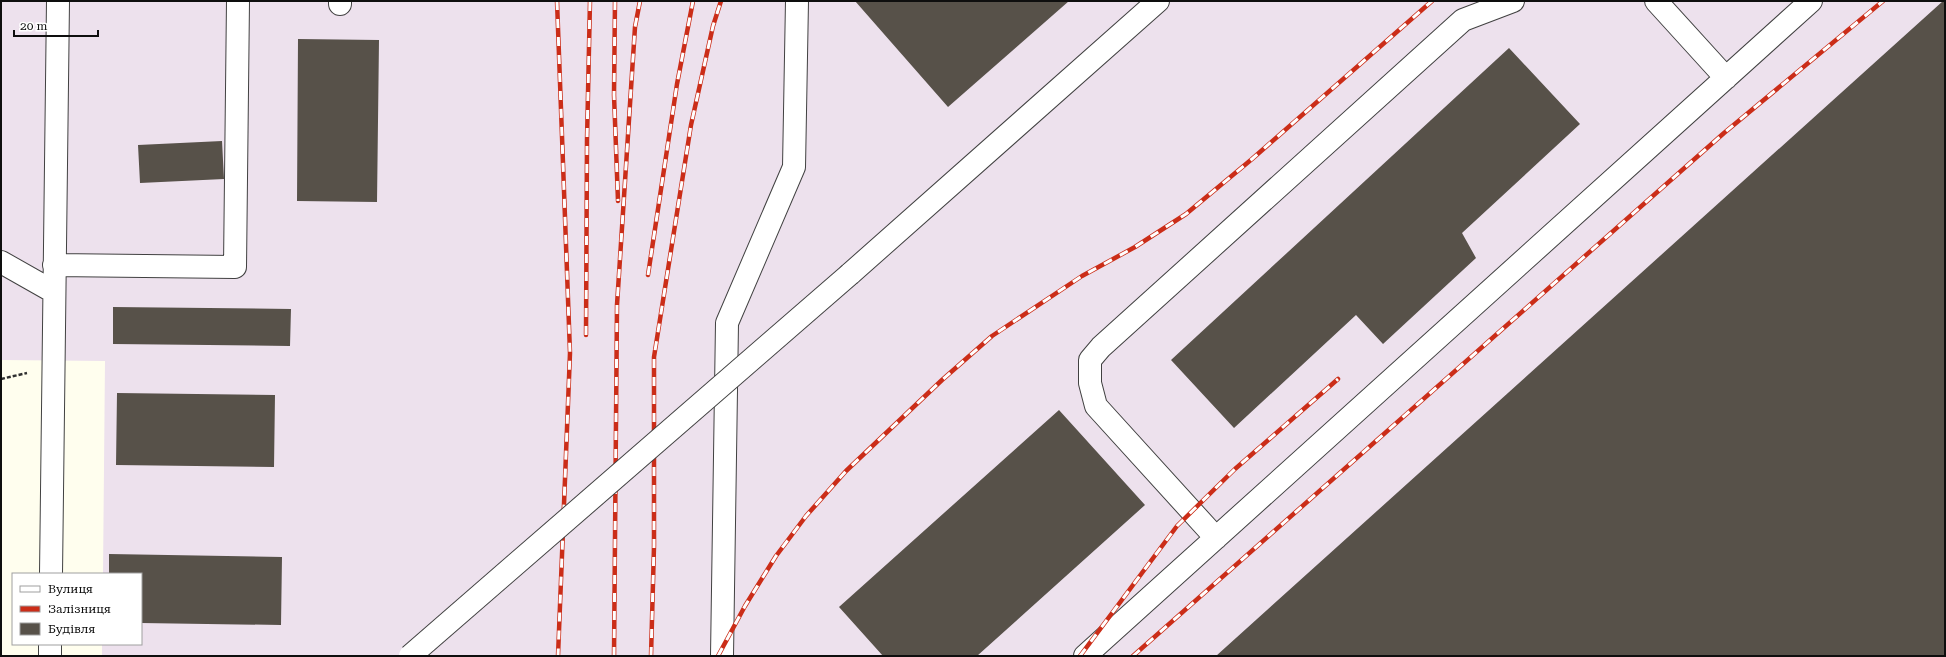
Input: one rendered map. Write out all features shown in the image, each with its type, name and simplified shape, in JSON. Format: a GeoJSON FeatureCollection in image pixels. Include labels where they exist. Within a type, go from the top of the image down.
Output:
{"type":"FeatureCollection","features":[{"type":"Feature","properties":{"kind":"lane"},"geometry":{"type":"LineString","coordinates":[[51,573],[58,1]]}},
{"type":"Feature","properties":{"kind":"lane"},"geometry":{"type":"LineString","coordinates":[[54,265],[235,266],[238,1]]}},
{"type":"Feature","properties":{"kind":"lane"},"geometry":{"type":"LineString","coordinates":[[722,656],[727,323],[794,167],[797,1]]}},
{"type":"Feature","properties":{"kind":"lane"},"geometry":{"type":"LineString","coordinates":[[410,656],[850,274],[1158,1]]}},
{"type":"Feature","properties":{"kind":"lane"},"geometry":{"type":"LineString","coordinates":[[1216,538],[1096,406],[1090,383],[1090,360],[1101,347],[1463,20],[1513,1]]}},
{"type":"Feature","properties":{"kind":"lane"},"geometry":{"type":"LineString","coordinates":[[1656,1],[1726,78]]}},
{"type":"Feature","properties":{"kind":"lane"},"geometry":{"type":"LineString","coordinates":[[1085,656],[1811,1]]}},
{"type":"Feature","properties":{"kind":"lane"},"geometry":{"type":"LineString","coordinates":[[1,262],[54,292]]}},
{"type":"Feature","properties":{"kind":"lane"},"geometry":{"type":"LineString","coordinates":[[50,645],[50,656]]}},
{"type":"Feature","properties":{"kind":"shaded area"},"geometry":{"type":"Polygon","coordinates":[[[1,1],[1945,1],[1945,656],[102,656],[102,645],[142,645],[142,573],[103,573],[105,361],[1,360],[1,1]]]}},
{"type":"Feature","properties":{"kind":"building"},"geometry":{"type":"Polygon","coordinates":[[[855,1],[1069,1],[948,107],[855,1]]]}},
{"type":"Feature","properties":{"kind":"building"},"geometry":{"type":"Polygon","coordinates":[[[1943,1],[1945,1],[1945,656],[1216,656],[1943,1]]]}},
{"type":"Feature","properties":{"kind":"building"},"geometry":{"type":"Polygon","coordinates":[[[298,39],[379,40],[377,202],[297,201],[298,39]]]}},
{"type":"Feature","properties":{"kind":"building"},"geometry":{"type":"Polygon","coordinates":[[[1509,48],[1580,124],[1462,233],[1476,258],[1383,344],[1356,315],[1234,428],[1171,360],[1509,48]]]}},
{"type":"Feature","properties":{"kind":"building"},"geometry":{"type":"Polygon","coordinates":[[[222,141],[224,179],[140,183],[138,145],[222,141]]]}},
{"type":"Feature","properties":{"kind":"building"},"geometry":{"type":"Polygon","coordinates":[[[113,307],[291,309],[290,346],[113,344],[113,307]]]}},
{"type":"Feature","properties":{"kind":"building"},"geometry":{"type":"Polygon","coordinates":[[[117,393],[275,395],[274,467],[116,465],[117,393]]]}},
{"type":"Feature","properties":{"kind":"building"},"geometry":{"type":"Polygon","coordinates":[[[1059,410],[1145,505],[977,656],[883,656],[839,607],[1059,410]]]}},
{"type":"Feature","properties":{"kind":"building"},"geometry":{"type":"Polygon","coordinates":[[[109,554],[282,557],[281,625],[142,623],[142,573],[109,573],[109,554]]]}},
{"type":"Feature","properties":{"kind":"railway"},"geometry":{"type":"LineString","coordinates":[[557,1],[570,353],[558,656]]}},
{"type":"Feature","properties":{"kind":"railway"},"geometry":{"type":"LineString","coordinates":[[586,335],[587,140],[590,1]]}},
{"type":"Feature","properties":{"kind":"railway"},"geometry":{"type":"LineString","coordinates":[[615,1],[614,95],[618,201]]}},
{"type":"Feature","properties":{"kind":"railway"},"geometry":{"type":"LineString","coordinates":[[614,656],[617,305],[635,27],[640,1]]}},
{"type":"Feature","properties":{"kind":"railway"},"geometry":{"type":"LineString","coordinates":[[648,275],[677,84],[693,1]]}},
{"type":"Feature","properties":{"kind":"railway"},"geometry":{"type":"LineString","coordinates":[[651,656],[654,546],[654,357],[691,125],[713,26],[721,1]]}},
{"type":"Feature","properties":{"kind":"railway"},"geometry":{"type":"LineString","coordinates":[[718,656],[745,606],[776,556],[806,516],[846,471],[942,380],[992,336],[1082,276],[1135,247],[1186,214],[1252,159],[1432,1]]}},
{"type":"Feature","properties":{"kind":"railway"},"geometry":{"type":"LineString","coordinates":[[1133,656],[1724,133],[1883,1]]}},
{"type":"Feature","properties":{"kind":"railway"},"geometry":{"type":"LineString","coordinates":[[1080,656],[1177,526],[1235,469],[1338,379]]}}]}
